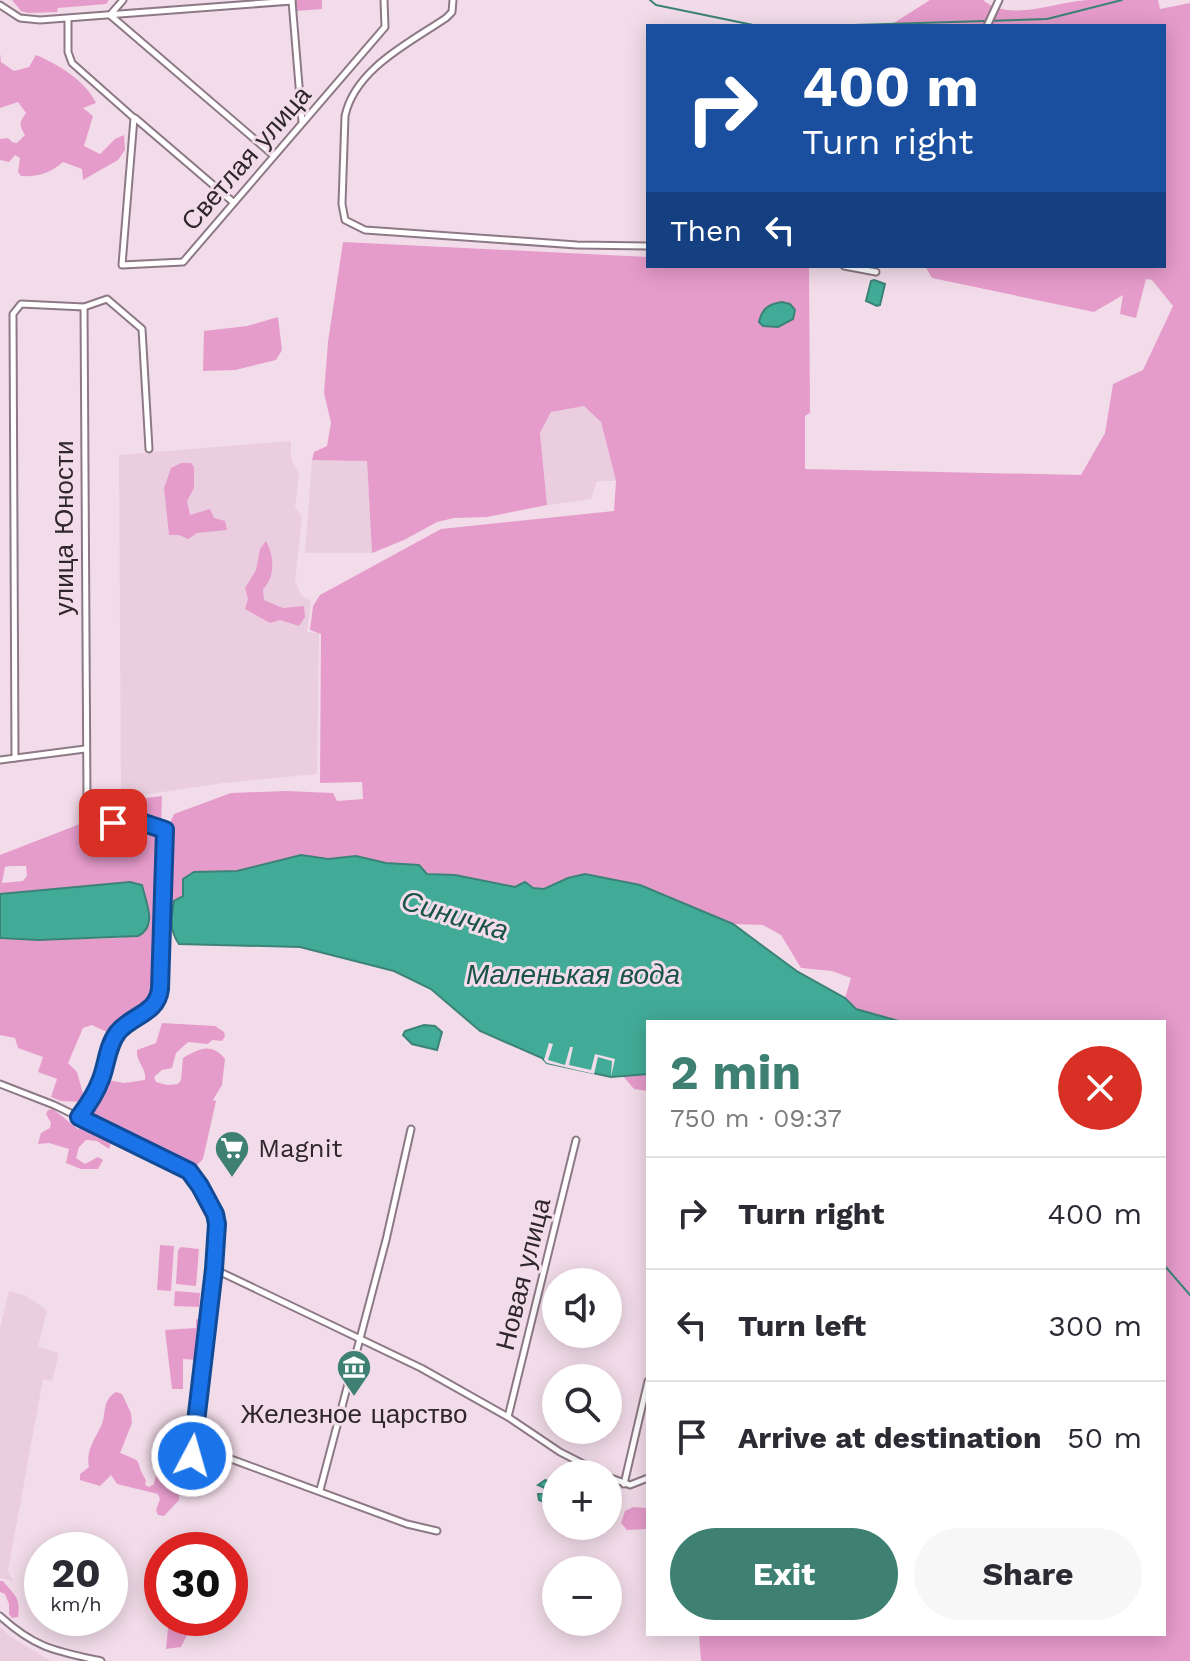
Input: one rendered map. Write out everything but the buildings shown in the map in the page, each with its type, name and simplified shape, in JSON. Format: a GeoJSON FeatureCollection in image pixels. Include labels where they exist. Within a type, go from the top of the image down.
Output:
{"type":"FeatureCollection","features":[{"type":"Feature","properties":{"kind":"street"},"geometry":{"type":"LineString","coordinates":[[110,15],[123,0]]}},
{"type":"Feature","properties":{"kind":"street","name":"Светлая улица"},"geometry":{"type":"LineString","coordinates":[[134,118],[122,265],[183,262],[385,27],[384,0]]}},
{"type":"Feature","properties":{"kind":"street"},"geometry":{"type":"LineString","coordinates":[[453,0],[452,12],[446,18],[365,76],[348,102],[342,204],[345,220],[365,230],[577,245],[646,246]]}},
{"type":"Feature","properties":{"kind":"street"},"geometry":{"type":"LineString","coordinates":[[988,24],[999,0]]}},
{"type":"Feature","properties":{"kind":"street"},"geometry":{"type":"LineString","coordinates":[[0,5],[28,20],[292,1],[302,122]]}},
{"type":"Feature","properties":{"kind":"street"},"geometry":{"type":"LineString","coordinates":[[110,15],[273,155]]}},
{"type":"Feature","properties":{"kind":"street"},"geometry":{"type":"LineString","coordinates":[[68,19],[68,52],[72,63],[233,202]]}},
{"type":"Feature","properties":{"kind":"street"},"geometry":{"type":"LineString","coordinates":[[855,268],[876,272]]}},
{"type":"Feature","properties":{"kind":"street"},"geometry":{"type":"LineString","coordinates":[[15,758],[13,314],[21,304],[84,307],[107,299],[142,329],[149,449]]}},
{"type":"Feature","properties":{"kind":"street","name":"улица Юности"},"geometry":{"type":"LineString","coordinates":[[79,1117],[100,1082],[110,1045],[117,1034],[151,1009],[159,997],[165,830],[144,823],[113,823],[95,815],[87,800],[84,307]]}},
{"type":"Feature","properties":{"kind":"street"},"geometry":{"type":"LineString","coordinates":[[0,760],[85,749]]}},
{"type":"Feature","properties":{"kind":"street"},"geometry":{"type":"LineString","coordinates":[[0,1084],[79,1117],[192,1174],[215,1217],[214,1269],[192,1456]]}},
{"type":"Feature","properties":{"kind":"street"},"geometry":{"type":"LineString","coordinates":[[320,1490],[386,1240],[411,1129]]}},
{"type":"Feature","properties":{"kind":"street","name":"Новая улица"},"geometry":{"type":"LineString","coordinates":[[508,1417],[576,1140]]}},
{"type":"Feature","properties":{"kind":"street"},"geometry":{"type":"LineString","coordinates":[[214,1269],[421,1368],[576,1460]]}},
{"type":"Feature","properties":{"kind":"street"},"geometry":{"type":"LineString","coordinates":[[622,1479],[646,1389]]}},
{"type":"Feature","properties":{"kind":"street"},"geometry":{"type":"LineString","coordinates":[[193,1445],[407,1524],[437,1531]]}},
{"type":"Feature","properties":{"kind":"street"},"geometry":{"type":"LineString","coordinates":[[622,1483],[630,1485],[646,1479]]}},
{"type":"Feature","properties":{"kind":"street"},"geometry":{"type":"LineString","coordinates":[[0,1616],[39,1645],[101,1661]]}},
{"type":"Feature","properties":{"kind":"shaded area"},"geometry":{"type":"Polygon","coordinates":[[[12,0],[109,0],[106,4],[58,8],[57,12],[28,13],[21,11],[12,0]]]}},
{"type":"Feature","properties":{"kind":"shaded area"},"geometry":{"type":"Polygon","coordinates":[[[295,0],[322,0],[322,9],[296,11],[295,0]]]}},
{"type":"Feature","properties":{"kind":"shaded area"},"geometry":{"type":"Polygon","coordinates":[[[930,0],[983,0],[1007,10],[1088,0],[1158,0],[1160,9],[1190,3],[1190,1661],[701,1661],[699,1636],[1166,1636],[1166,1020],[895,1020],[856,1009],[845,998],[851,978],[832,971],[801,968],[781,935],[763,925],[733,924],[640,885],[568,878],[545,889],[516,887],[427,873],[419,865],[386,863],[356,856],[328,859],[301,855],[237,871],[194,872],[183,896],[174,901],[169,899],[170,823],[174,814],[231,793],[333,793],[337,801],[363,799],[362,782],[320,783],[321,634],[310,630],[313,606],[320,595],[441,529],[614,511],[616,481],[601,422],[584,406],[551,412],[540,433],[547,505],[487,517],[437,522],[372,553],[367,461],[312,460],[314,452],[327,446],[331,423],[324,393],[343,242],[646,257],[646,268],[809,268],[810,413],[805,416],[805,469],[1081,475],[1105,433],[1113,384],[1143,370],[1173,306],[1152,280],[1146,279],[1136,318],[1120,314],[1123,295],[1094,312],[932,278],[926,268],[1166,268],[1166,24],[892,24],[930,0]]]}},
{"type":"Feature","properties":{"kind":"shaded area"},"geometry":{"type":"Polygon","coordinates":[[[0,53],[1,62],[14,71],[29,67],[36,55],[62,68],[78,81],[96,103],[83,108],[93,116],[84,146],[100,154],[115,139],[124,135],[125,150],[118,160],[83,180],[82,169],[63,162],[44,174],[21,176],[18,172],[20,158],[15,155],[9,162],[0,160],[0,139],[8,138],[17,143],[25,135],[21,124],[26,113],[18,102],[0,108],[0,53]]]}},
{"type":"Feature","properties":{"kind":"shaded area"},"geometry":{"type":"Polygon","coordinates":[[[278,317],[282,350],[276,360],[235,370],[203,371],[204,331],[247,326],[278,317]]]}},
{"type":"Feature","properties":{"kind":"shaded area"},"geometry":{"type":"Polygon","coordinates":[[[584,405],[601,422],[616,481],[597,481],[591,499],[547,505],[540,433],[551,412],[584,405]]]}},
{"type":"Feature","properties":{"kind":"shaded area"},"geometry":{"type":"Polygon","coordinates":[[[291,441],[291,459],[299,474],[295,507],[302,517],[295,580],[301,595],[311,601],[307,632],[319,633],[317,774],[121,798],[119,455],[291,441]]]}},
{"type":"Feature","properties":{"kind":"shaded area"},"geometry":{"type":"Polygon","coordinates":[[[312,460],[367,460],[372,553],[305,553],[312,460]]]}},
{"type":"Feature","properties":{"kind":"shaded area"},"geometry":{"type":"Polygon","coordinates":[[[181,463],[191,463],[194,467],[194,488],[187,501],[190,515],[210,509],[214,518],[225,521],[227,530],[197,533],[188,539],[169,535],[164,488],[171,468],[181,463]]]}},
{"type":"Feature","properties":{"kind":"shaded area"},"geometry":{"type":"Polygon","coordinates":[[[266,541],[272,566],[270,578],[263,589],[264,600],[283,608],[304,606],[305,617],[299,626],[280,620],[270,623],[245,609],[248,599],[245,588],[256,570],[260,549],[266,541]]]}},
{"type":"Feature","properties":{"kind":"shaded area"},"geometry":{"type":"Polygon","coordinates":[[[162,796],[156,993],[152,1000],[111,1034],[92,1025],[83,1028],[68,1063],[77,1072],[84,1097],[82,1102],[61,1101],[51,1097],[57,1079],[38,1072],[43,1057],[18,1048],[15,1038],[0,1035],[0,938],[122,938],[150,925],[142,886],[138,883],[0,894],[0,855],[85,822],[101,807],[120,801],[162,796]],[[26,866],[5,867],[2,883],[23,881],[27,876],[26,866]]]}},
{"type":"Feature","properties":{"kind":"shaded area"},"geometry":{"type":"Polygon","coordinates":[[[162,1023],[215,1026],[225,1036],[222,1041],[212,1040],[208,1044],[188,1042],[176,1053],[172,1068],[162,1070],[154,1077],[156,1082],[178,1084],[183,1058],[200,1050],[215,1050],[225,1059],[222,1085],[213,1100],[216,1101],[203,1159],[194,1168],[88,1115],[108,1080],[124,1083],[145,1080],[137,1050],[156,1043],[162,1023]]]}},
{"type":"Feature","properties":{"kind":"shaded area"},"geometry":{"type":"Polygon","coordinates":[[[646,1074],[646,1091],[634,1089],[623,1076],[646,1074]]]}},
{"type":"Feature","properties":{"kind":"shaded area"},"geometry":{"type":"Polygon","coordinates":[[[53,1109],[78,1129],[88,1126],[112,1139],[109,1149],[97,1141],[86,1140],[79,1147],[76,1158],[85,1164],[98,1157],[103,1160],[98,1169],[81,1169],[66,1163],[69,1149],[49,1143],[38,1144],[41,1133],[50,1128],[46,1114],[53,1109]]]}},
{"type":"Feature","properties":{"kind":"shaded area"},"geometry":{"type":"Polygon","coordinates":[[[160,1245],[174,1246],[171,1291],[157,1290],[160,1245]]]}},
{"type":"Feature","properties":{"kind":"shaded area"},"geometry":{"type":"Polygon","coordinates":[[[181,1247],[199,1249],[196,1286],[176,1284],[178,1250],[181,1247]]]}},
{"type":"Feature","properties":{"kind":"shaded area"},"geometry":{"type":"Polygon","coordinates":[[[9,1291],[26,1296],[47,1310],[38,1347],[59,1353],[52,1381],[43,1379],[8,1571],[13,1581],[0,1578],[0,1328],[9,1291]]]}},
{"type":"Feature","properties":{"kind":"shaded area"},"geometry":{"type":"Polygon","coordinates":[[[175,1291],[200,1293],[199,1307],[174,1306],[175,1291]]]}},
{"type":"Feature","properties":{"kind":"shaded area"},"geometry":{"type":"Polygon","coordinates":[[[196,1319],[204,1324],[199,1360],[183,1359],[183,1389],[172,1389],[165,1330],[196,1328],[196,1319]]]}},
{"type":"Feature","properties":{"kind":"shaded area"},"geometry":{"type":"Polygon","coordinates":[[[116,1392],[122,1394],[132,1423],[120,1453],[138,1462],[146,1480],[145,1485],[149,1487],[154,1484],[156,1474],[171,1459],[181,1461],[179,1500],[164,1516],[158,1515],[156,1510],[160,1499],[158,1494],[117,1484],[111,1475],[100,1486],[80,1480],[80,1474],[89,1467],[90,1451],[103,1421],[106,1404],[116,1392]]]}},
{"type":"Feature","properties":{"kind":"shaded area"},"geometry":{"type":"Polygon","coordinates":[[[633,1507],[646,1508],[646,1529],[627,1530],[622,1520],[625,1511],[633,1507]]]}},
{"type":"Feature","properties":{"kind":"shaded area"},"geometry":{"type":"Polygon","coordinates":[[[0,1581],[16,1597],[18,1617],[12,1618],[9,1614],[5,1594],[0,1592],[0,1581]]]}},
{"type":"Feature","properties":{"kind":"shaded area"},"geometry":{"type":"Polygon","coordinates":[[[0,1627],[11,1637],[49,1660],[56,1661],[0,1661],[0,1627]]]}},
{"type":"Feature","properties":{"kind":"shaded area"},"geometry":{"type":"Polygon","coordinates":[[[167,1636],[186,1636],[181,1647],[166,1649],[167,1636]]]}},
{"type":"Feature","properties":{"kind":"water"},"geometry":{"type":"Polygon","coordinates":[[[871,281],[885,284],[880,305],[877,306],[866,301],[871,281]]]}},
{"type":"Feature","properties":{"kind":"water"},"geometry":{"type":"Polygon","coordinates":[[[782,302],[790,304],[795,310],[793,319],[778,327],[763,326],[759,322],[764,310],[782,302]]]}},
{"type":"Feature","properties":{"kind":"water","name":"Маленькая вода"},"geometry":{"type":"Polygon","coordinates":[[[301,855],[328,859],[356,856],[386,863],[419,865],[427,874],[455,875],[515,887],[525,882],[533,888],[544,889],[585,874],[640,885],[733,924],[798,972],[845,998],[856,1009],[895,1020],[646,1020],[646,1074],[611,1077],[547,1063],[480,1031],[431,989],[394,971],[300,947],[179,944],[172,928],[172,918],[174,901],[183,896],[183,879],[194,872],[237,871],[301,855]]]}},
{"type":"Feature","properties":{"kind":"water"},"geometry":{"type":"Polygon","coordinates":[[[130,882],[142,885],[149,914],[148,926],[138,936],[38,940],[0,938],[0,894],[130,882]]]}},
{"type":"Feature","properties":{"kind":"water"},"geometry":{"type":"Polygon","coordinates":[[[424,1025],[435,1026],[442,1032],[437,1050],[412,1044],[403,1035],[405,1031],[424,1025]]]}},
{"type":"Feature","properties":{"kind":"pier"},"geometry":{"type":"Polygon","coordinates":[[[549,1043],[553,1044],[548,1060],[565,1065],[570,1047],[573,1047],[569,1065],[591,1070],[595,1054],[615,1059],[611,1077],[612,1061],[598,1057],[594,1074],[547,1063],[544,1060],[549,1043]]]}},
{"type":"Feature","properties":{"kind":"waterway"},"geometry":{"type":"LineString","coordinates":[[650,0],[656,5],[748,24]]}},
{"type":"Feature","properties":{"kind":"waterway"},"geometry":{"type":"LineString","coordinates":[[886,24],[1047,19],[1122,0]]}},
{"type":"Feature","properties":{"kind":"waterway","name":"Синичка"},"geometry":{"type":"LineString","coordinates":[[1166,1267],[1190,1295]]}},
{"type":"Feature","properties":{"kind":"place","name":"Magnit"},"geometry":{"type":"Point","coordinates":[232,1179]}},
{"type":"Feature","properties":{"kind":"place","name":"Железное царство"},"geometry":{"type":"Point","coordinates":[354,1398]}},
{"type":"Feature","properties":{"kind":"route"},"geometry":{"type":"LineString","coordinates":[[113,823],[144,823],[165,830],[160,989],[156,1004],[126,1025],[110,1045],[100,1082],[92,1100],[79,1117],[189,1171],[215,1217],[217,1245],[192,1456]]}}]}
